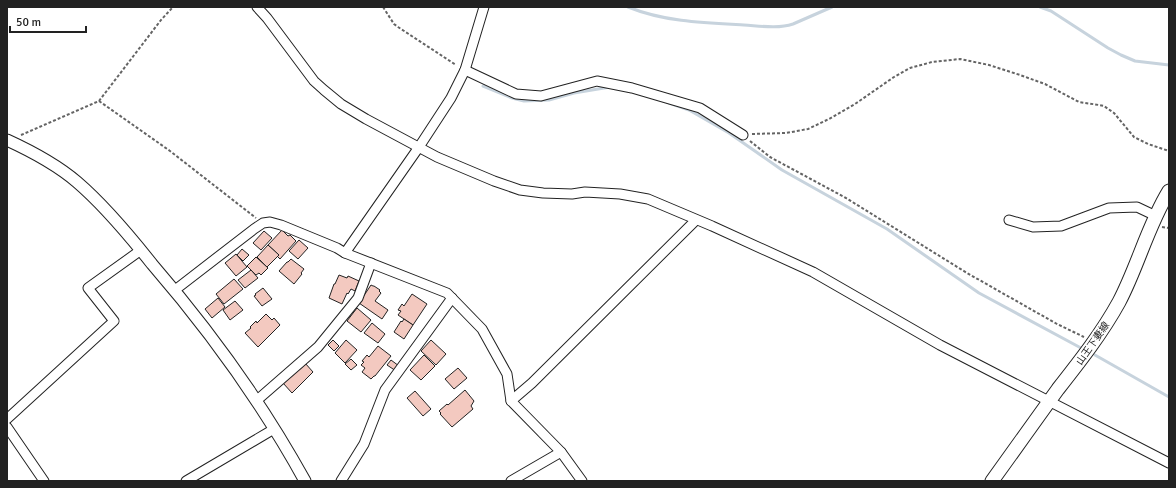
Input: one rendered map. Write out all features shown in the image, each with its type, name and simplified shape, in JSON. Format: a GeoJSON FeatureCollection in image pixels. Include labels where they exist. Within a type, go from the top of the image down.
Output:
{"type":"FeatureCollection","features":[{"type":"Feature","properties":{"kind":"main road","name":"山王下妻線"},"geometry":{"type":"LineString","coordinates":[[992,481],[1094,341],[1116,307],[1129,283],[1156,216],[1169,190]]}},
{"type":"Feature","properties":{"kind":"street"},"geometry":{"type":"LineString","coordinates":[[257,7],[267,18],[314,81],[324,90],[341,104],[366,119],[437,157],[494,181],[520,190],[543,193],[572,194],[585,192],[620,194],[648,200],[696,220],[813,272],[940,345],[1169,463]]}},
{"type":"Feature","properties":{"kind":"street"},"geometry":{"type":"LineString","coordinates":[[345,253],[419,147],[451,98],[465,70],[484,7]]}},
{"type":"Feature","properties":{"kind":"street"},"geometry":{"type":"LineString","coordinates":[[465,70],[516,94],[541,96],[597,81],[632,88],[700,108],[743,135]]}},
{"type":"Feature","properties":{"kind":"street"},"geometry":{"type":"LineString","coordinates":[[8,140],[35,153],[76,181],[122,228],[175,290],[217,344],[288,450],[305,481]]}},
{"type":"Feature","properties":{"kind":"street"},"geometry":{"type":"LineString","coordinates":[[1008,220],[1033,227],[1061,226],[1109,208],[1137,207],[1156,216]]}},
{"type":"Feature","properties":{"kind":"street"},"geometry":{"type":"LineString","coordinates":[[511,401],[532,383],[696,220]]}},
{"type":"Feature","properties":{"kind":"street"},"geometry":{"type":"LineString","coordinates":[[175,290],[263,223],[270,222],[281,224],[337,248],[345,253],[447,293],[482,329],[507,374],[511,401],[561,452],[582,481]]}},
{"type":"Feature","properties":{"kind":"street"},"geometry":{"type":"LineString","coordinates":[[7,419],[114,321],[88,288],[141,250]]}},
{"type":"Feature","properties":{"kind":"street"},"geometry":{"type":"LineString","coordinates":[[256,401],[318,347],[358,298],[371,263]]}},
{"type":"Feature","properties":{"kind":"street"},"geometry":{"type":"LineString","coordinates":[[341,481],[364,444],[385,390],[452,298]]}},
{"type":"Feature","properties":{"kind":"street"},"geometry":{"type":"LineString","coordinates":[[7,427],[44,481]]}},
{"type":"Feature","properties":{"kind":"street"},"geometry":{"type":"LineString","coordinates":[[186,481],[274,429]]}},
{"type":"Feature","properties":{"kind":"street"},"geometry":{"type":"LineString","coordinates":[[511,481],[561,452]]}},
{"type":"Feature","properties":{"kind":"path"},"geometry":{"type":"LineString","coordinates":[[8,140],[98,101],[161,20],[173,7]]}},
{"type":"Feature","properties":{"kind":"path"},"geometry":{"type":"LineString","coordinates":[[384,7],[394,24],[434,50],[446,60],[465,70]]}},
{"type":"Feature","properties":{"kind":"path"},"geometry":{"type":"LineString","coordinates":[[743,135],[786,133],[808,129],[856,104],[894,77],[910,68],[932,62],[960,59],[989,65],[1045,84],[1079,102],[1104,106],[1114,113],[1134,137],[1148,144],[1169,151]]}},
{"type":"Feature","properties":{"kind":"path"},"geometry":{"type":"LineString","coordinates":[[98,101],[170,151],[263,223]]}},
{"type":"Feature","properties":{"kind":"path"},"geometry":{"type":"LineString","coordinates":[[743,135],[770,157],[846,198],[967,273],[1057,324],[1094,341]]}},
{"type":"Feature","properties":{"kind":"building"},"geometry":{"type":"Polygon","coordinates":[[[282,230],[296,241],[280,259],[277,256],[279,255],[268,245],[282,230]]]}},
{"type":"Feature","properties":{"kind":"building"},"geometry":{"type":"Polygon","coordinates":[[[264,231],[272,238],[261,250],[253,243],[264,231]]]}},
{"type":"Feature","properties":{"kind":"building"},"geometry":{"type":"Polygon","coordinates":[[[299,240],[308,248],[298,259],[289,251],[299,240]]]}},
{"type":"Feature","properties":{"kind":"building"},"geometry":{"type":"Polygon","coordinates":[[[268,245],[279,255],[267,267],[257,257],[268,245]]]}},
{"type":"Feature","properties":{"kind":"building"},"geometry":{"type":"Polygon","coordinates":[[[242,249],[249,255],[243,261],[237,255],[242,249]]]}},
{"type":"Feature","properties":{"kind":"building"},"geometry":{"type":"Polygon","coordinates":[[[236,254],[247,267],[236,276],[225,263],[236,254]]]}},
{"type":"Feature","properties":{"kind":"building"},"geometry":{"type":"Polygon","coordinates":[[[256,257],[268,268],[261,275],[259,273],[256,275],[247,266],[256,257]]]}},
{"type":"Feature","properties":{"kind":"building"},"geometry":{"type":"Polygon","coordinates":[[[291,259],[304,269],[294,284],[279,271],[291,259]]]}},
{"type":"Feature","properties":{"kind":"building"},"geometry":{"type":"Polygon","coordinates":[[[251,270],[258,278],[245,288],[238,280],[251,270]]]}},
{"type":"Feature","properties":{"kind":"building"},"geometry":{"type":"Polygon","coordinates":[[[339,275],[347,278],[348,276],[359,281],[355,291],[351,289],[348,294],[347,293],[342,304],[329,298],[339,275]]]}},
{"type":"Feature","properties":{"kind":"building"},"geometry":{"type":"Polygon","coordinates":[[[234,279],[243,289],[224,304],[216,294],[234,279]]]}},
{"type":"Feature","properties":{"kind":"building"},"geometry":{"type":"Polygon","coordinates":[[[371,285],[380,290],[379,291],[381,293],[375,301],[388,310],[382,319],[359,303],[371,285]]]}},
{"type":"Feature","properties":{"kind":"building"},"geometry":{"type":"Polygon","coordinates":[[[263,288],[272,299],[262,306],[254,296],[263,288]]]}},
{"type":"Feature","properties":{"kind":"building"},"geometry":{"type":"Polygon","coordinates":[[[412,294],[427,304],[413,325],[398,315],[401,311],[398,310],[402,304],[404,306],[412,294]]]}},
{"type":"Feature","properties":{"kind":"building"},"geometry":{"type":"Polygon","coordinates":[[[218,298],[225,307],[212,318],[205,309],[218,298]]]}},
{"type":"Feature","properties":{"kind":"building"},"geometry":{"type":"Polygon","coordinates":[[[235,301],[243,310],[230,320],[223,310],[235,301]]]}},
{"type":"Feature","properties":{"kind":"building"},"geometry":{"type":"Polygon","coordinates":[[[357,308],[371,320],[361,332],[347,321],[357,308]]]}},
{"type":"Feature","properties":{"kind":"building"},"geometry":{"type":"Polygon","coordinates":[[[266,314],[272,320],[274,318],[280,325],[258,347],[245,333],[256,321],[257,323],[266,314]]]}},
{"type":"Feature","properties":{"kind":"building"},"geometry":{"type":"Polygon","coordinates":[[[404,319],[413,325],[404,339],[394,332],[404,319]]]}},
{"type":"Feature","properties":{"kind":"building"},"geometry":{"type":"Polygon","coordinates":[[[372,323],[385,334],[378,343],[364,333],[372,323]]]}},
{"type":"Feature","properties":{"kind":"building"},"geometry":{"type":"Polygon","coordinates":[[[333,340],[339,346],[334,351],[328,345],[333,340]]]}},
{"type":"Feature","properties":{"kind":"building"},"geometry":{"type":"Polygon","coordinates":[[[346,340],[357,350],[345,363],[335,353],[346,340]]]}},
{"type":"Feature","properties":{"kind":"building"},"geometry":{"type":"Polygon","coordinates":[[[431,340],[446,354],[436,365],[421,351],[431,340]]]}},
{"type":"Feature","properties":{"kind":"building"},"geometry":{"type":"Polygon","coordinates":[[[378,346],[391,356],[371,379],[362,372],[365,368],[361,365],[364,362],[362,361],[367,355],[369,357],[378,346]]]}},
{"type":"Feature","properties":{"kind":"building"},"geometry":{"type":"Polygon","coordinates":[[[424,355],[435,366],[421,380],[410,370],[424,355]]]}},
{"type":"Feature","properties":{"kind":"building"},"geometry":{"type":"Polygon","coordinates":[[[351,359],[357,365],[351,370],[345,364],[351,359]]]}},
{"type":"Feature","properties":{"kind":"building"},"geometry":{"type":"Polygon","coordinates":[[[391,360],[399,366],[396,371],[387,365],[391,360]]]}},
{"type":"Feature","properties":{"kind":"building"},"geometry":{"type":"Polygon","coordinates":[[[305,363],[313,372],[292,393],[283,383],[305,363]]]}},
{"type":"Feature","properties":{"kind":"building"},"geometry":{"type":"Polygon","coordinates":[[[458,368],[467,378],[454,389],[445,379],[458,368]]]}},
{"type":"Feature","properties":{"kind":"building"},"geometry":{"type":"Polygon","coordinates":[[[465,390],[474,401],[471,406],[473,409],[452,427],[439,411],[465,390]]]}},
{"type":"Feature","properties":{"kind":"building"},"geometry":{"type":"Polygon","coordinates":[[[415,391],[431,409],[423,416],[407,398],[415,391]]]}},
{"type":"Feature","properties":{"kind":"waterway"},"geometry":{"type":"LineString","coordinates":[[628,7],[656,16],[685,21],[775,27],[793,24],[832,7]]}},
{"type":"Feature","properties":{"kind":"waterway"},"geometry":{"type":"LineString","coordinates":[[1040,7],[1051,11],[1121,55],[1135,61],[1169,65]]}},
{"type":"Feature","properties":{"kind":"waterway"},"geometry":{"type":"LineString","coordinates":[[483,86],[512,98],[524,101],[549,100],[574,93],[610,87]]}},
{"type":"Feature","properties":{"kind":"waterway"},"geometry":{"type":"LineString","coordinates":[[669,103],[689,110],[729,133],[782,170],[887,229],[979,293],[1081,348]]}},
{"type":"Feature","properties":{"kind":"waterway"},"geometry":{"type":"LineString","coordinates":[[1095,355],[1169,397]]}}]}
